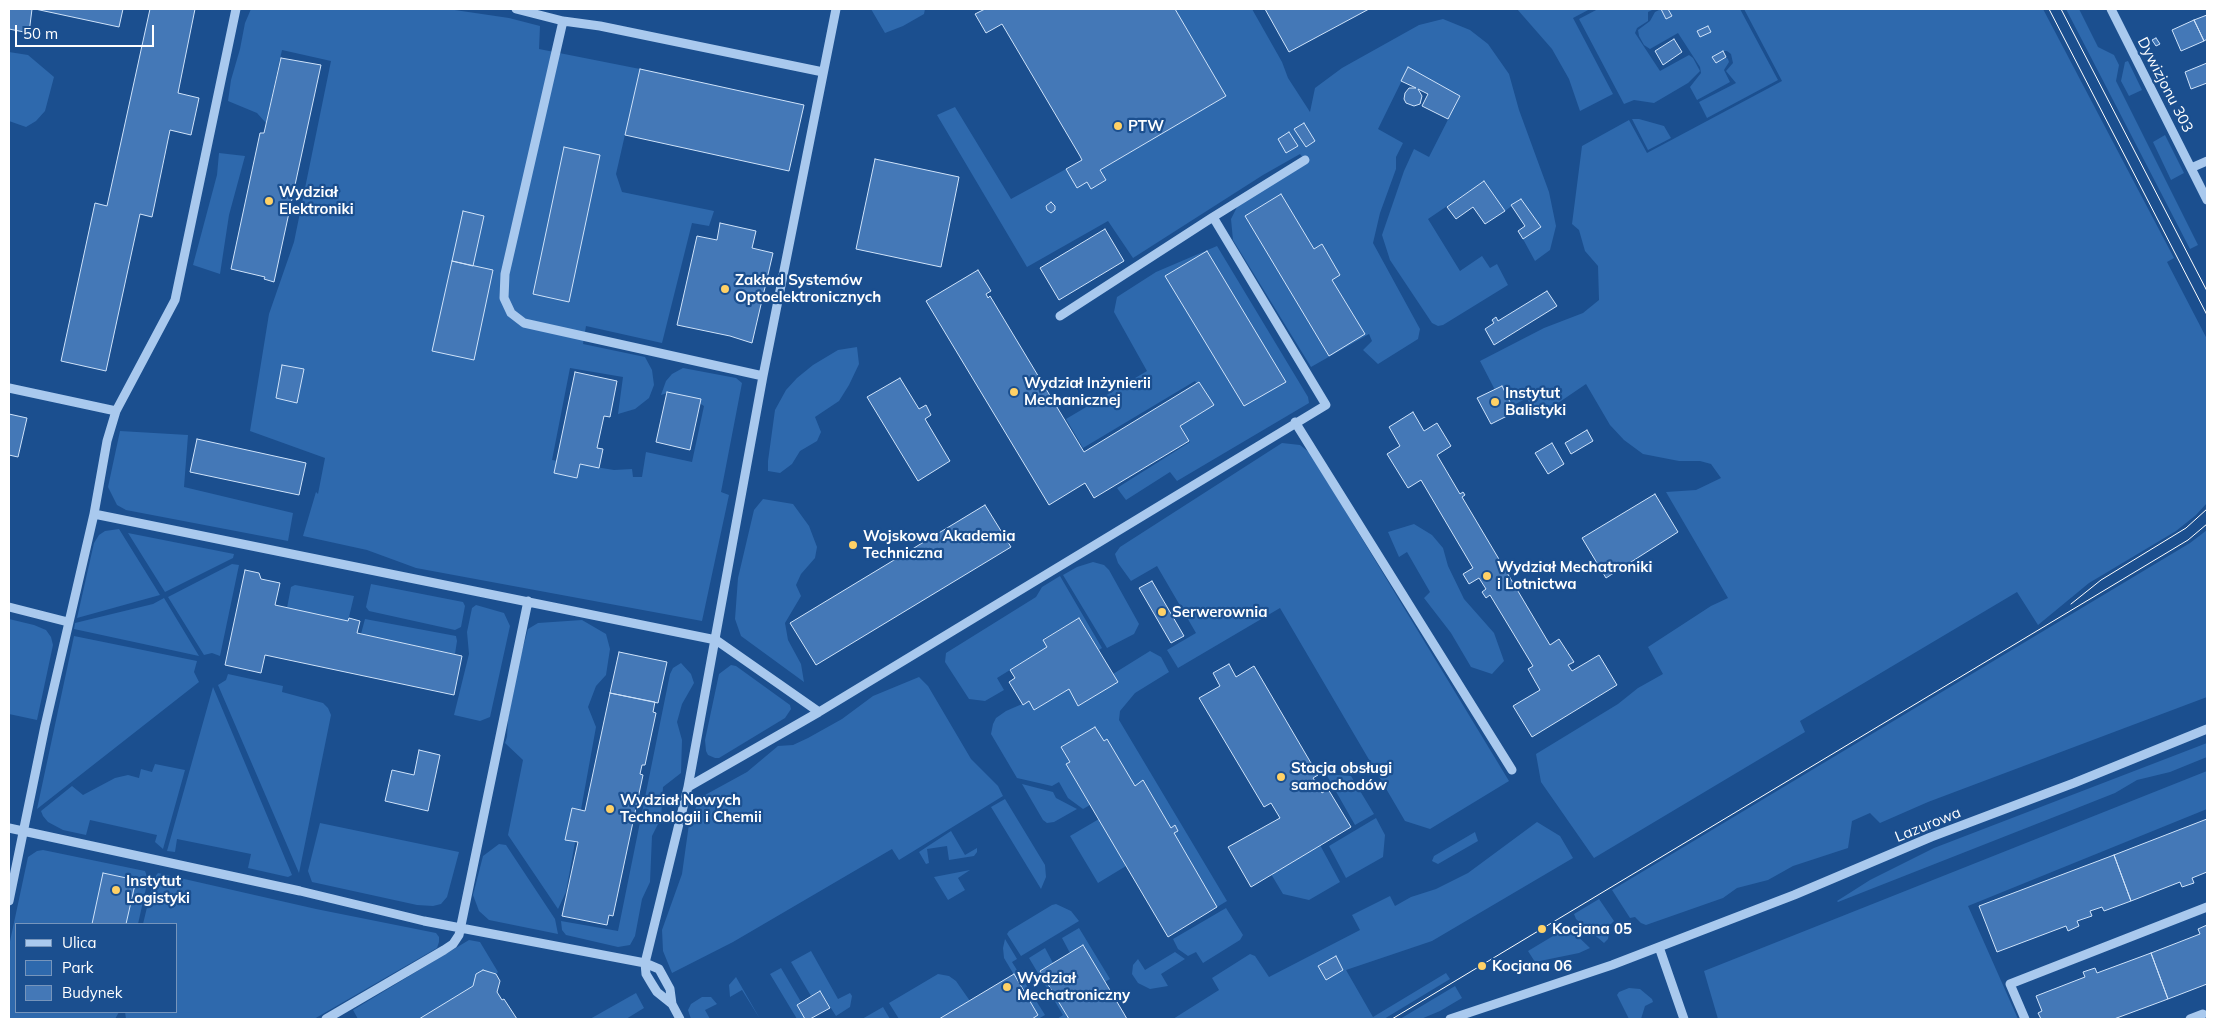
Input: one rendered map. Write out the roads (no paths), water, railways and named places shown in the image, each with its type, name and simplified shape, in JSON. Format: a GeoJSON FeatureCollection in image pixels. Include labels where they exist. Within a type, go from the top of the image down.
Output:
{"type":"FeatureCollection","features":[{"type":"Feature","properties":{"kind":"street"},"geometry":{"type":"LineString","coordinates":[[9,901],[68,622],[94,514],[105,451],[116,411],[175,300],[236,9]]}},
{"type":"Feature","properties":{"kind":"street"},"geometry":{"type":"LineString","coordinates":[[516,9],[543,12],[563,21],[600,26],[824,72]]}},
{"type":"Feature","properties":{"kind":"street"},"geometry":{"type":"LineString","coordinates":[[672,1004],[657,992],[646,974],[645,962],[688,787],[763,376],[836,9]]}},
{"type":"Feature","properties":{"kind":"street","name":"Dywizjonu 303"},"geometry":{"type":"LineString","coordinates":[[2111,9],[2207,200]]}},
{"type":"Feature","properties":{"kind":"street"},"geometry":{"type":"LineString","coordinates":[[563,21],[505,274],[504,298],[511,312],[524,323],[763,376]]}},
{"type":"Feature","properties":{"kind":"street"},"geometry":{"type":"LineString","coordinates":[[1060,316],[1305,160]]}},
{"type":"Feature","properties":{"kind":"street"},"geometry":{"type":"LineString","coordinates":[[2191,168],[2207,161]]}},
{"type":"Feature","properties":{"kind":"street"},"geometry":{"type":"LineString","coordinates":[[688,787],[819,712],[1295,422],[1326,405],[1213,217]]}},
{"type":"Feature","properties":{"kind":"street"},"geometry":{"type":"LineString","coordinates":[[9,388],[116,411]]}},
{"type":"Feature","properties":{"kind":"street"},"geometry":{"type":"LineString","coordinates":[[1295,422],[1512,770]]}},
{"type":"Feature","properties":{"kind":"street"},"geometry":{"type":"LineString","coordinates":[[94,514],[716,640],[819,712]]}},
{"type":"Feature","properties":{"kind":"street"},"geometry":{"type":"LineString","coordinates":[[326,1019],[453,944],[459,935],[528,601]]}},
{"type":"Feature","properties":{"kind":"street"},"geometry":{"type":"LineString","coordinates":[[9,607],[68,622]]}},
{"type":"Feature","properties":{"kind":"street","name":"Lazurowa"},"geometry":{"type":"LineString","coordinates":[[1450,1019],[1659,947],[1794,896],[1931,838],[2083,780],[2207,729]]}},
{"type":"Feature","properties":{"kind":"street"},"geometry":{"type":"LineString","coordinates":[[9,828],[273,885],[424,921],[645,962],[659,969],[670,989],[672,1004],[680,1019]]}},
{"type":"Feature","properties":{"kind":"street"},"geometry":{"type":"LineString","coordinates":[[2025,1019],[2010,984],[2207,907]]}},
{"type":"Feature","properties":{"kind":"street"},"geometry":{"type":"LineString","coordinates":[[1659,947],[1684,1019]]}},
{"type":"Feature","properties":{"kind":"street"},"geometry":{"type":"LineString","coordinates":[[2190,1019],[2204,1014]]}},
{"type":"Feature","properties":{"kind":"tram line"},"geometry":{"type":"LineString","coordinates":[[2049,9],[2207,315]]}},
{"type":"Feature","properties":{"kind":"tram line"},"geometry":{"type":"LineString","coordinates":[[2061,9],[2207,291]]}},
{"type":"Feature","properties":{"kind":"tram line"},"geometry":{"type":"LineString","coordinates":[[2071,604],[2101,580],[2186,528],[2207,509]]}},
{"type":"Feature","properties":{"kind":"tram line"},"geometry":{"type":"LineString","coordinates":[[1392,1019],[2188,540],[2207,524]]}},
{"type":"Feature","properties":{"kind":"place","name":"PTW"},"geometry":{"type":"Point","coordinates":[1118,126]}},
{"type":"Feature","properties":{"kind":"place","name":"Wydział Elektroniki"},"geometry":{"type":"Point","coordinates":[269,201]}},
{"type":"Feature","properties":{"kind":"place","name":"Zakład Systemów Optoelektronicznych"},"geometry":{"type":"Point","coordinates":[725,289]}},
{"type":"Feature","properties":{"kind":"place","name":"Wydział Inżynierii Mechanicznej"},"geometry":{"type":"Point","coordinates":[1014,392]}},
{"type":"Feature","properties":{"kind":"place","name":"Instytut Balistyki"},"geometry":{"type":"Point","coordinates":[1495,402]}},
{"type":"Feature","properties":{"kind":"place","name":"Wojskowa Akademia Techniczna"},"geometry":{"type":"Point","coordinates":[853,545]}},
{"type":"Feature","properties":{"kind":"place","name":"Wydział Mechatroniki i Lotnictwa"},"geometry":{"type":"Point","coordinates":[1487,576]}},
{"type":"Feature","properties":{"kind":"place","name":"Serwerownia"},"geometry":{"type":"Point","coordinates":[1162,612]}},
{"type":"Feature","properties":{"kind":"place","name":"Stacja obsługi samochodów"},"geometry":{"type":"Point","coordinates":[1281,777]}},
{"type":"Feature","properties":{"kind":"place","name":"Wydział Nowych Technologii i Chemii"},"geometry":{"type":"Point","coordinates":[610,809]}},
{"type":"Feature","properties":{"kind":"place","name":"Instytut Logistyki"},"geometry":{"type":"Point","coordinates":[116,890]}},
{"type":"Feature","properties":{"kind":"place","name":"Kocjana 05"},"geometry":{"type":"Point","coordinates":[1542,929]}},
{"type":"Feature","properties":{"kind":"place","name":"Kocjana 06"},"geometry":{"type":"Point","coordinates":[1482,966]}},
{"type":"Feature","properties":{"kind":"place","name":"Wydział Mechatroniczny"},"geometry":{"type":"Point","coordinates":[1007,987]}}]}
